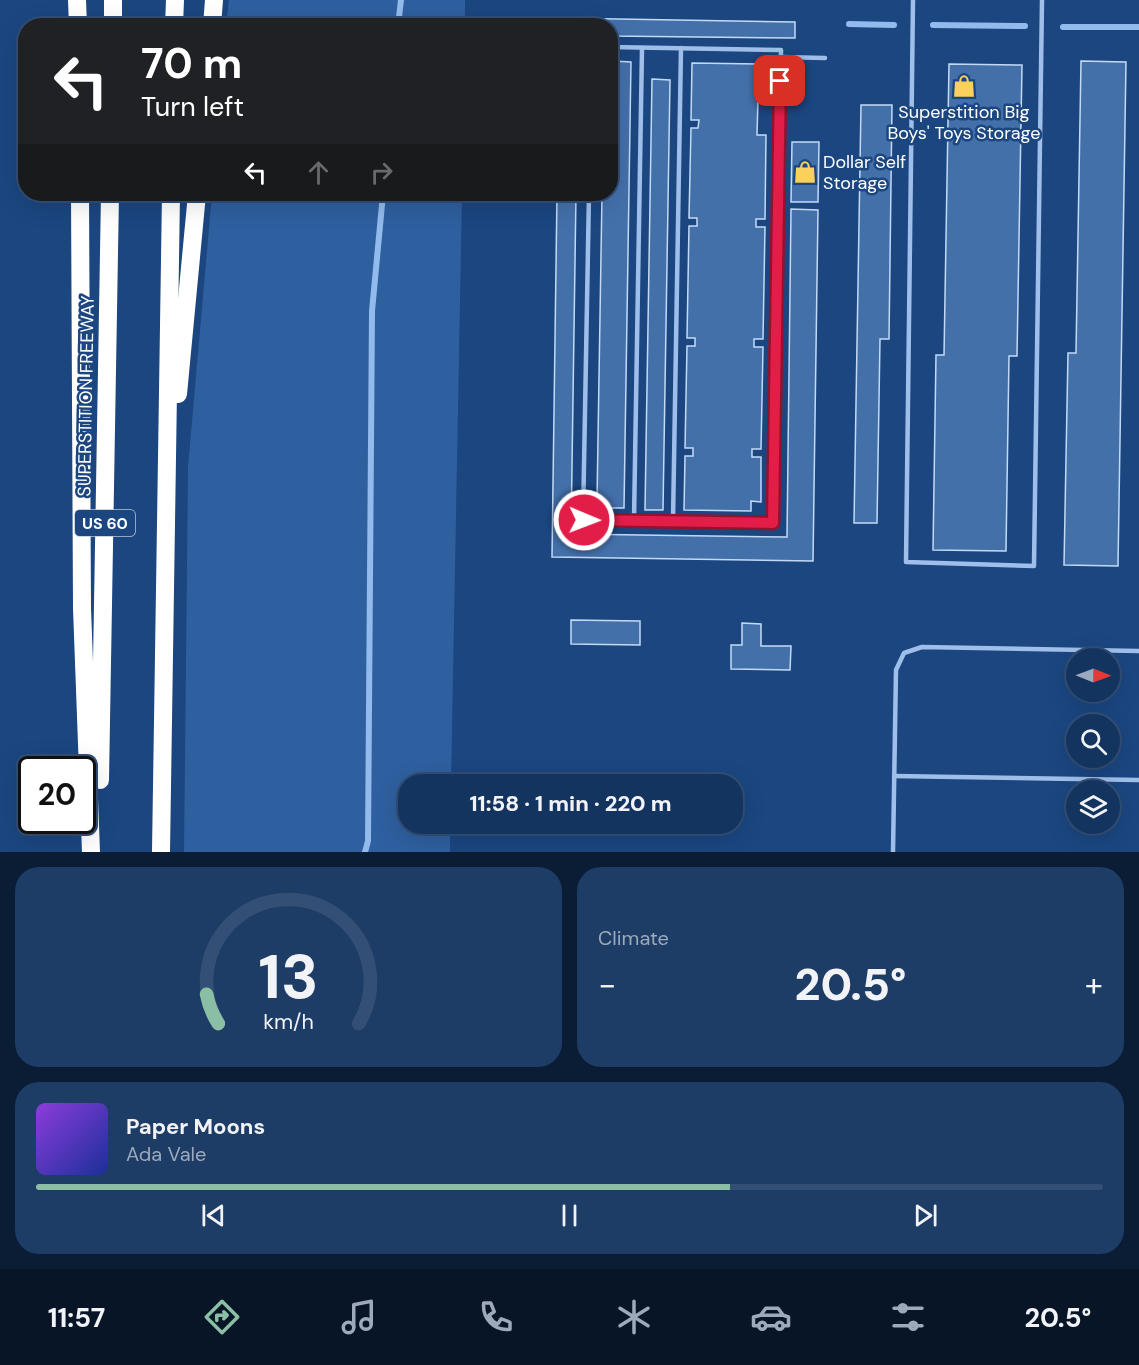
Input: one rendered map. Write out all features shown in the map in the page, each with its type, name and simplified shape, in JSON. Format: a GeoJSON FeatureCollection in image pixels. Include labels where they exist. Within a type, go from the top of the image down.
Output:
{"type":"FeatureCollection","features":[{"type":"Feature","properties":{"kind":"highway"},"geometry":{"type":"LineString","coordinates":[[77,0],[78,18]]}},
{"type":"Feature","properties":{"kind":"highway"},"geometry":{"type":"LineString","coordinates":[[113,0],[113,18]]}},
{"type":"Feature","properties":{"kind":"highway"},"geometry":{"type":"LineString","coordinates":[[174,18],[175,0]]}},
{"type":"Feature","properties":{"kind":"highway"},"geometry":{"type":"LineString","coordinates":[[213,18],[214,0]]}},
{"type":"Feature","properties":{"kind":"highway"},"geometry":{"type":"LineString","coordinates":[[80,201],[81,608],[92,852]]}},
{"type":"Feature","properties":{"kind":"highway","name":"SUPERSTITION FREEWAY"},"geometry":{"type":"LineString","coordinates":[[98,852],[110,201]]}},
{"type":"Feature","properties":{"kind":"highway"},"geometry":{"type":"LineString","coordinates":[[161,852],[171,201]]}},
{"type":"Feature","properties":{"kind":"highway"},"geometry":{"type":"LineString","coordinates":[[166,509],[196,201]]}},
{"type":"Feature","properties":{"kind":"lane"},"geometry":{"type":"LineString","coordinates":[[913,0],[906,562],[1034,566],[1042,0]]}},
{"type":"Feature","properties":{"kind":"lane"},"geometry":{"type":"LineString","coordinates":[[589,201],[584,520],[773,523],[781,50],[618,47]]}},
{"type":"Feature","properties":{"kind":"lane"},"geometry":{"type":"LineString","coordinates":[[634,520],[642,48]]}},
{"type":"Feature","properties":{"kind":"lane"},"geometry":{"type":"LineString","coordinates":[[673,521],[681,48]]}},
{"type":"Feature","properties":{"kind":"lane"},"geometry":{"type":"LineString","coordinates":[[781,57],[825,58]]}},
{"type":"Feature","properties":{"kind":"lane"},"geometry":{"type":"LineString","coordinates":[[893,852],[896,670],[904,653],[922,647],[1139,651]]}},
{"type":"Feature","properties":{"kind":"lane"},"geometry":{"type":"LineString","coordinates":[[894,776],[1139,780]]}},
{"type":"Feature","properties":{"kind":"shaded area"},"geometry":{"type":"Polygon","coordinates":[[[229,0],[465,0],[465,18],[227,18],[229,0]]]}},
{"type":"Feature","properties":{"kind":"shaded area"},"geometry":{"type":"Polygon","coordinates":[[[211,201],[462,201],[451,774],[398,774],[398,834],[450,834],[450,852],[184,852],[188,467],[211,201]]]}},
{"type":"Feature","properties":{"kind":"building"},"geometry":{"type":"Polygon","coordinates":[[[618,19],[795,22],[795,38],[618,36],[618,19]]]}},
{"type":"Feature","properties":{"kind":"building"},"geometry":{"type":"Polygon","coordinates":[[[618,61],[631,62],[624,508],[605,508],[605,500],[597,500],[602,201],[618,201],[618,61]]]}},
{"type":"Feature","properties":{"kind":"building"},"geometry":{"type":"Polygon","coordinates":[[[1081,61],[1126,62],[1118,566],[1064,565],[1068,353],[1076,353],[1081,61]]]}},
{"type":"Feature","properties":{"kind":"building"},"geometry":{"type":"Polygon","coordinates":[[[692,63],[759,64],[757,135],[766,135],[765,219],[756,219],[756,227],[765,227],[763,339],[754,339],[754,347],[763,347],[761,449],[752,449],[752,457],[761,457],[761,502],[751,501],[751,511],[684,510],[685,456],[693,456],[693,448],[685,448],[687,346],[695,346],[695,338],[687,338],[689,226],[697,226],[697,218],[689,218],[691,128],[698,128],[699,120],[691,120],[692,63]]]}},
{"type":"Feature","properties":{"kind":"building"},"geometry":{"type":"Polygon","coordinates":[[[949,64],[1022,65],[1017,356],[1009,356],[1006,551],[933,550],[936,355],[944,355],[949,64]]]}},
{"type":"Feature","properties":{"kind":"building"},"geometry":{"type":"Polygon","coordinates":[[[652,79],[670,80],[663,510],[645,510],[652,79]]]}},
{"type":"Feature","properties":{"kind":"building"},"geometry":{"type":"Polygon","coordinates":[[[861,105],[892,105],[889,339],[880,339],[877,523],[854,523],[861,105]]]}},
{"type":"Feature","properties":{"kind":"building","name":"Dollar Self Storage"},"geometry":{"type":"Polygon","coordinates":[[[792,142],[819,142],[818,202],[791,202],[792,142]]]}},
{"type":"Feature","properties":{"kind":"building"},"geometry":{"type":"Polygon","coordinates":[[[557,201],[576,201],[571,534],[787,537],[791,209],[818,210],[813,561],[552,557],[557,201]]]}},
{"type":"Feature","properties":{"kind":"building"},"geometry":{"type":"Polygon","coordinates":[[[571,620],[640,621],[640,645],[571,644],[571,620]]]}},
{"type":"Feature","properties":{"kind":"building"},"geometry":{"type":"Polygon","coordinates":[[[742,623],[761,624],[761,646],[791,646],[790,670],[731,669],[731,645],[742,645],[742,623]]]}},
{"type":"Feature","properties":{"kind":"waterway"},"geometry":{"type":"LineString","coordinates":[[399,18],[401,0]]}},
{"type":"Feature","properties":{"kind":"waterway"},"geometry":{"type":"LineString","coordinates":[[849,24],[894,25]]}},
{"type":"Feature","properties":{"kind":"waterway"},"geometry":{"type":"LineString","coordinates":[[933,25],[1025,26]]}},
{"type":"Feature","properties":{"kind":"waterway"},"geometry":{"type":"LineString","coordinates":[[1063,27],[1139,27]]}},
{"type":"Feature","properties":{"kind":"waterway"},"geometry":{"type":"LineString","coordinates":[[365,852],[368,841],[372,311],[382,201]]}},
{"type":"Feature","properties":{"kind":"place","name":"Superstition Big Boys' Toys Storage"},"geometry":{"type":"Point","coordinates":[964,86]}},
{"type":"Feature","properties":{"kind":"place","name":"Dollar Self Storage"},"geometry":{"type":"Point","coordinates":[805,172]}},
{"type":"Feature","properties":{"kind":"route"},"geometry":{"type":"LineString","coordinates":[[584,520],[773,523],[780,81]]}}]}
